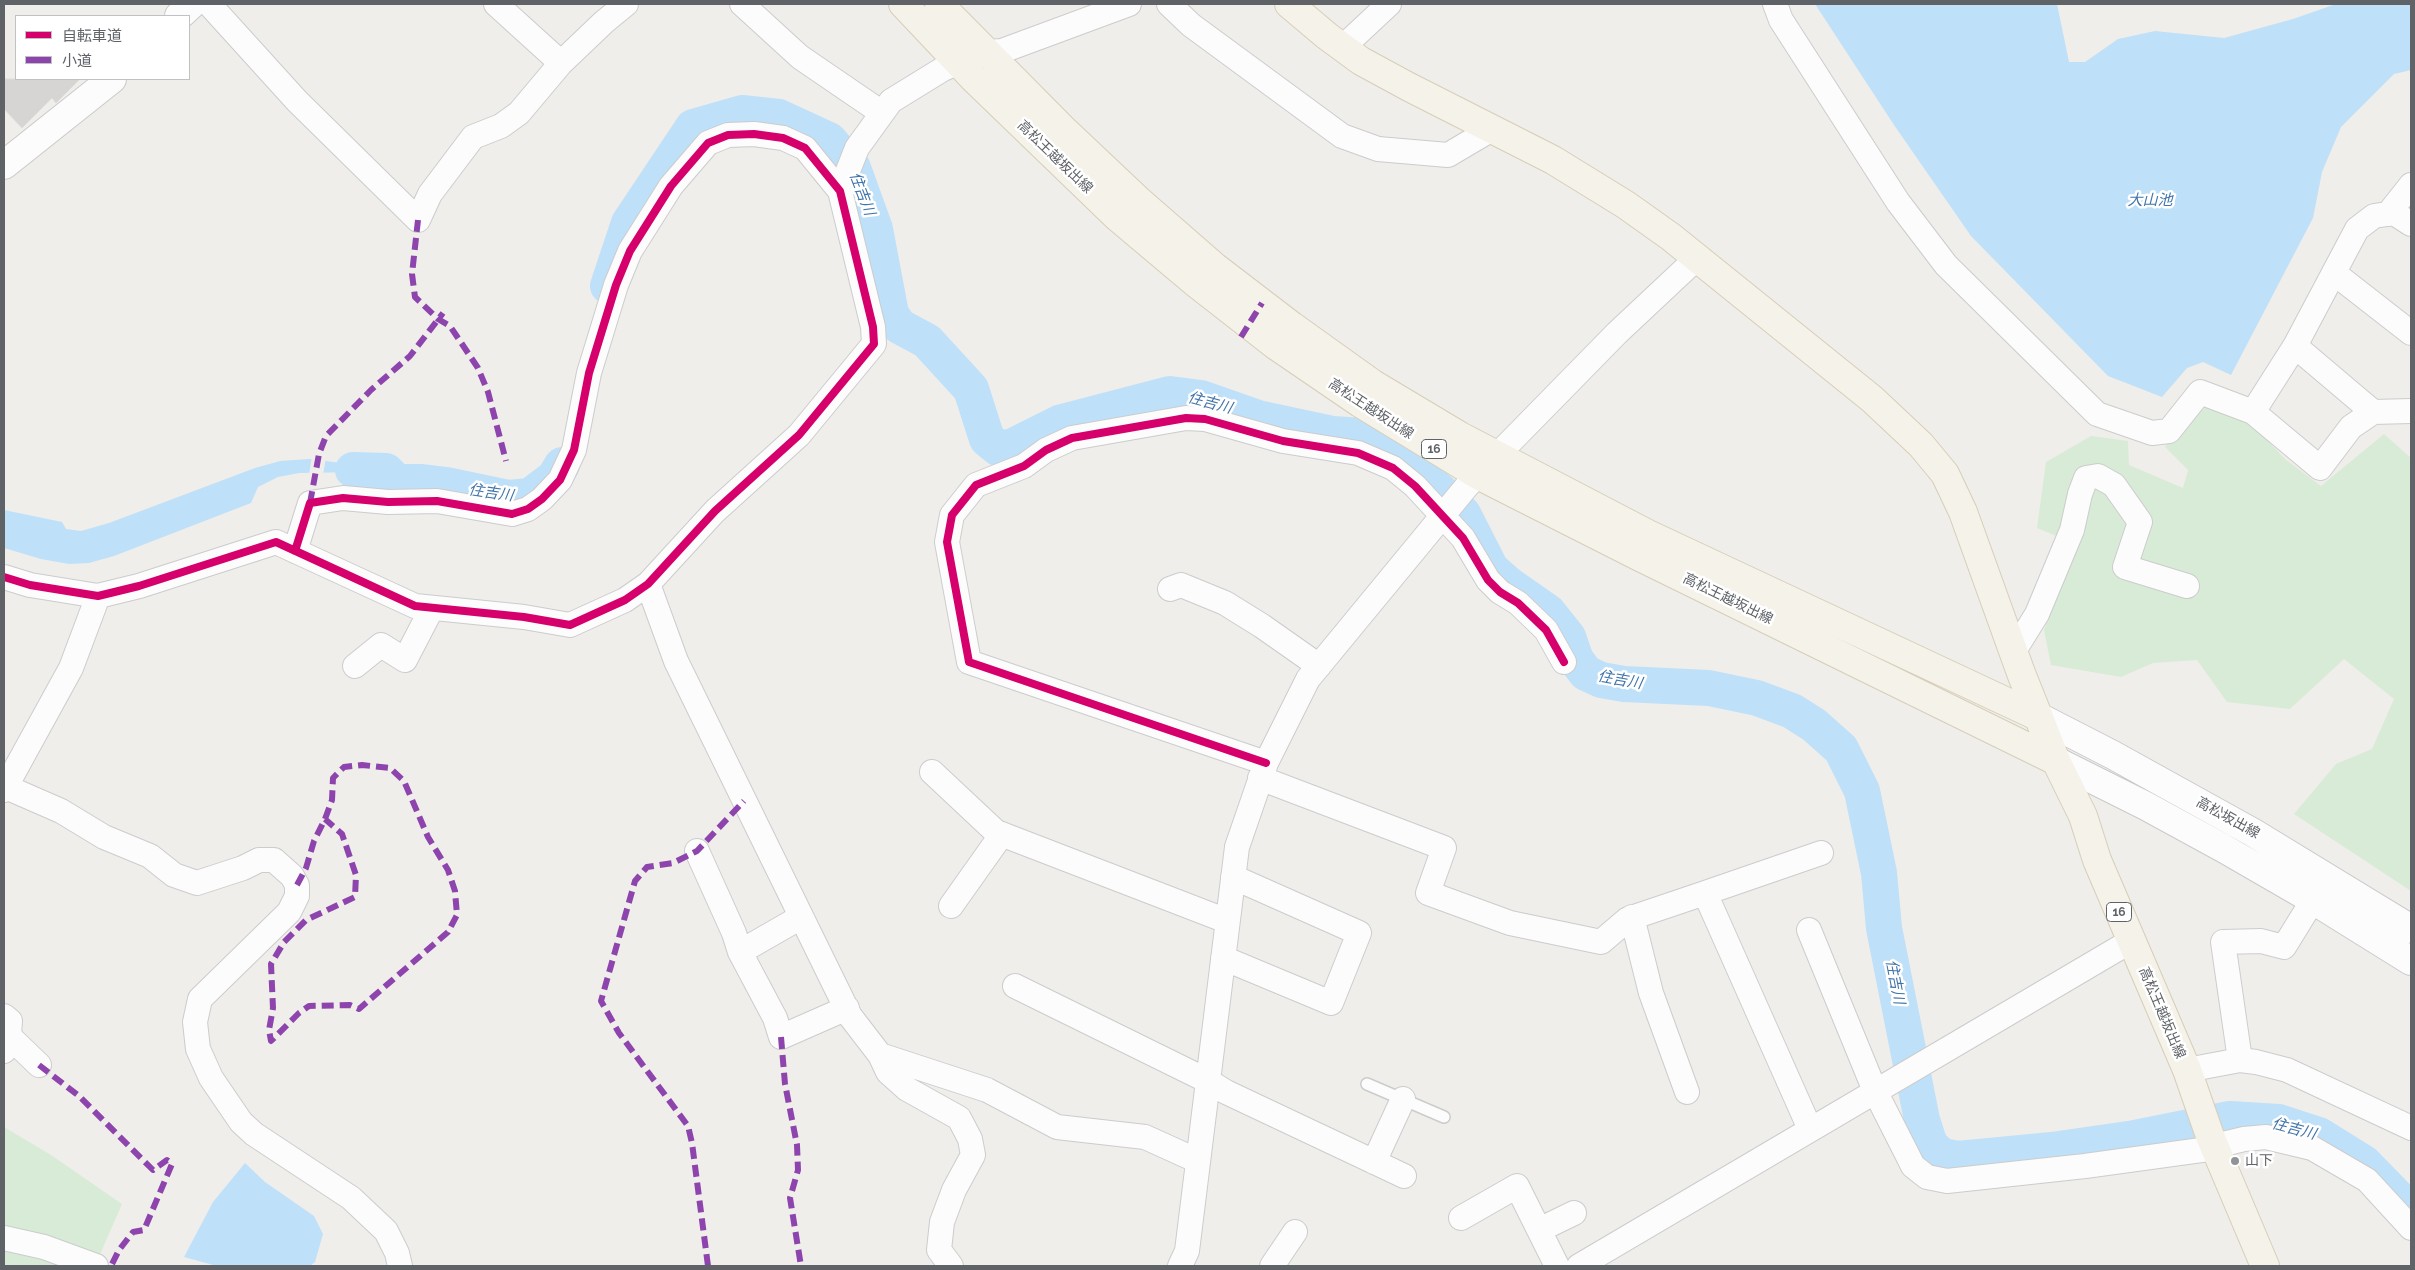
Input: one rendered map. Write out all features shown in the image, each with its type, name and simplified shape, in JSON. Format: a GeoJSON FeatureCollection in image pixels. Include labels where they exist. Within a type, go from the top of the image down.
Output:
{"type":"FeatureCollection","features":[{"type":"Feature","properties":{"kind":"main road"},"geometry":{"type":"LineString","coordinates":[[180,15],[192,4]]}},
{"type":"Feature","properties":{"kind":"main road","name":"高松王越坂出線"},"geometry":{"type":"LineString","coordinates":[[903,4],[959,62],[1116,216],[1198,285],[1276,345],[1360,403],[1488,466],[1648,534],[2039,717]]}},
{"type":"Feature","properties":{"kind":"main road","name":"高松王越坂出線"},"geometry":{"type":"LineString","coordinates":[[939,4],[1137,199],[1215,267],[1292,326],[1373,384],[1460,436],[1488,466],[1629,552],[2056,761]]}},
{"type":"Feature","properties":{"kind":"main road","name":"高松王越坂出線"},"geometry":{"type":"LineString","coordinates":[[1289,4],[1361,61],[1589,181],[1626,205],[1697,258],[1872,399],[1921,445],[1945,474],[1964,512],[2056,761],[2083,816],[2097,860],[2187,1070],[2214,1144],[2265,1266]]}},
{"type":"Feature","properties":{"kind":"main road"},"geometry":{"type":"LineString","coordinates":[[4,165],[111,80]]}},
{"type":"Feature","properties":{"kind":"main road","name":"高松坂出線"},"geometry":{"type":"LineString","coordinates":[[2039,717],[2113,755],[2252,832],[2411,929]]}},
{"type":"Feature","properties":{"kind":"main road"},"geometry":{"type":"LineString","coordinates":[[2056,761],[2146,806],[2313,900],[2411,961]]}},
{"type":"Feature","properties":{"kind":"street"},"geometry":{"type":"LineString","coordinates":[[209,4],[297,101],[418,220],[430,194],[473,137],[501,126],[519,113],[561,63],[626,4]]}},
{"type":"Feature","properties":{"kind":"street"},"geometry":{"type":"LineString","coordinates":[[496,4],[561,63]]}},
{"type":"Feature","properties":{"kind":"street"},"geometry":{"type":"LineString","coordinates":[[742,4],[800,57],[882,113]]}},
{"type":"Feature","properties":{"kind":"street"},"geometry":{"type":"LineString","coordinates":[[840,191],[857,148],[891,101],[943,69],[959,62],[986,52],[1002,50],[1129,4]]}},
{"type":"Feature","properties":{"kind":"street"},"geometry":{"type":"LineString","coordinates":[[1169,4],[1191,25],[1342,136],[1378,148],[1448,155],[1492,129]]}},
{"type":"Feature","properties":{"kind":"street"},"geometry":{"type":"LineString","coordinates":[[1343,48],[1389,4]]}},
{"type":"Feature","properties":{"kind":"street"},"geometry":{"type":"LineString","coordinates":[[1775,4],[1782,20],[1898,202],[1946,265],[2097,414],[2152,434],[2169,430],[2200,392],[2253,412],[2320,468],[2351,428],[2373,412],[2411,411]]}},
{"type":"Feature","properties":{"kind":"street"},"geometry":{"type":"LineString","coordinates":[[4,577],[30,585],[98,596],[139,586],[276,542],[415,606],[524,617],[570,624],[625,600],[648,584],[715,511],[799,435],[874,344],[873,327],[840,191],[805,148],[783,138],[754,134],[728,135],[708,143],[672,186],[630,251],[616,285],[589,373],[574,450],[560,480],[542,499],[528,509],[512,514],[437,501],[388,502],[343,498],[310,503],[296,551]]}},
{"type":"Feature","properties":{"kind":"street"},"geometry":{"type":"LineString","coordinates":[[2388,214],[2411,184]]}},
{"type":"Feature","properties":{"kind":"street"},"geometry":{"type":"LineString","coordinates":[[2253,412],[2295,346],[2357,229],[2374,216],[2394,213],[2411,224]]}},
{"type":"Feature","properties":{"kind":"street"},"geometry":{"type":"LineString","coordinates":[[1188,1263],[1198,1161],[1237,847],[1263,770],[1308,679],[1450,507],[1617,333],[1697,258]]}},
{"type":"Feature","properties":{"kind":"street"},"geometry":{"type":"LineString","coordinates":[[2334,273],[2411,333]]}},
{"type":"Feature","properties":{"kind":"street"},"geometry":{"type":"LineString","coordinates":[[2295,346],[2373,412]]}},
{"type":"Feature","properties":{"kind":"street"},"geometry":{"type":"LineString","coordinates":[[1564,662],[1546,630],[1518,602],[1500,592],[1488,580],[1463,538],[1450,507],[1415,486],[1393,468],[1358,452],[1283,441],[1206,419],[1186,418],[1072,438],[1046,450],[1024,466],[976,485],[952,515],[947,542],[969,662],[1263,770],[1444,848],[1428,894],[1510,923],[1601,942],[1632,917],[1821,853]]}},
{"type":"Feature","properties":{"kind":"street"},"geometry":{"type":"LineString","coordinates":[[2014,651],[2038,614],[2072,530],[2080,494],[2086,478],[2098,476],[2114,485],[2140,522],[2125,567],[2187,586]]}},
{"type":"Feature","properties":{"kind":"street"},"geometry":{"type":"LineString","coordinates":[[648,584],[676,661],[847,1008],[880,1055],[888,1072],[907,1090],[958,1118],[970,1139],[973,1155],[954,1190],[942,1222],[940,1250],[951,1266]]}},
{"type":"Feature","properties":{"kind":"street"},"geometry":{"type":"LineString","coordinates":[[1170,589],[1181,586],[1225,603],[1319,666]]}},
{"type":"Feature","properties":{"kind":"street"},"geometry":{"type":"LineString","coordinates":[[98,596],[71,668],[5,788],[61,811],[104,837],[150,856],[174,875],[197,883],[243,868],[259,860],[274,860],[292,876],[297,885],[297,896],[289,912],[200,999],[194,1022],[198,1048],[211,1078],[241,1122],[254,1134],[350,1198],[386,1231],[397,1253],[400,1266]]}},
{"type":"Feature","properties":{"kind":"street"},"geometry":{"type":"LineString","coordinates":[[355,666],[381,645],[405,660],[432,608]]}},
{"type":"Feature","properties":{"kind":"street"},"geometry":{"type":"LineString","coordinates":[[932,772],[996,832],[1227,921]]}},
{"type":"Feature","properties":{"kind":"street"},"geometry":{"type":"LineString","coordinates":[[951,906],[1002,834]]}},
{"type":"Feature","properties":{"kind":"street"},"geometry":{"type":"LineString","coordinates":[[697,852],[734,933],[740,952],[775,1018],[781,1037],[847,1008]]}},
{"type":"Feature","properties":{"kind":"street"},"geometry":{"type":"LineString","coordinates":[[1223,958],[1331,1003],[1359,932],[1233,877]]}},
{"type":"Feature","properties":{"kind":"street"},"geometry":{"type":"LineString","coordinates":[[1705,893],[1810,1129]]}},
{"type":"Feature","properties":{"kind":"street"},"geometry":{"type":"LineString","coordinates":[[2240,1060],[2224,942],[2261,941],[2284,947],[2313,900]]}},
{"type":"Feature","properties":{"kind":"street"},"geometry":{"type":"LineString","coordinates":[[740,952],[801,917]]}},
{"type":"Feature","properties":{"kind":"street"},"geometry":{"type":"LineString","coordinates":[[1632,917],[1650,993],[1687,1092]]}},
{"type":"Feature","properties":{"kind":"street"},"geometry":{"type":"LineString","coordinates":[[1808,930],[1875,1091],[1913,1166],[1927,1177],[1947,1181],[2085,1166],[2244,1138],[2266,1137],[2312,1148],[2367,1180],[2411,1228]]}},
{"type":"Feature","properties":{"kind":"street"},"geometry":{"type":"LineString","coordinates":[[1579,1266],[2131,941]]}},
{"type":"Feature","properties":{"kind":"street"},"geometry":{"type":"LineString","coordinates":[[1015,986],[1208,1081],[1226,1092],[1404,1176]]}},
{"type":"Feature","properties":{"kind":"street"},"geometry":{"type":"LineString","coordinates":[[4,1016],[10,1021],[8,1046],[39,1065]]}},
{"type":"Feature","properties":{"kind":"street"},"geometry":{"type":"LineString","coordinates":[[880,1055],[987,1090],[1057,1127],[1145,1137],[1198,1161]]}},
{"type":"Feature","properties":{"kind":"street"},"geometry":{"type":"LineString","coordinates":[[2187,1070],[2240,1060],[2287,1070],[2411,1128]]}},
{"type":"Feature","properties":{"kind":"street"},"geometry":{"type":"LineString","coordinates":[[1374,1162],[1403,1099]]}},
{"type":"Feature","properties":{"kind":"street"},"geometry":{"type":"LineString","coordinates":[[1461,1218],[1516,1186],[1557,1266]]}},
{"type":"Feature","properties":{"kind":"street"},"geometry":{"type":"LineString","coordinates":[[1539,1230],[1574,1213]]}},
{"type":"Feature","properties":{"kind":"street"},"geometry":{"type":"LineString","coordinates":[[1272,1266],[1295,1232]]}},
{"type":"Feature","properties":{"kind":"street"},"geometry":{"type":"LineString","coordinates":[[4,1238],[44,1246],[96,1266]]}},
{"type":"Feature","properties":{"kind":"lane"},"geometry":{"type":"LineString","coordinates":[[1367,1084],[1444,1117]]}},
{"type":"Feature","properties":{"kind":"green space"},"geometry":{"type":"Polygon","coordinates":[[[2207,406],[2247,419],[2285,459],[2321,486],[2384,434],[2411,458],[2411,891],[2294,814],[2336,764],[2372,749],[2394,699],[2344,659],[2290,709],[2227,702],[2197,660],[2153,663],[2121,677],[2051,665],[2044,630],[2076,544],[2037,528],[2046,462],[2091,436],[2128,441],[2129,465],[2183,488],[2188,470],[2165,447],[2185,422],[2207,406]]]}},
{"type":"Feature","properties":{"kind":"green space"},"geometry":{"type":"Polygon","coordinates":[[[4,1127],[51,1155],[122,1204],[101,1252],[99,1266],[4,1266],[4,1127]]]}},
{"type":"Feature","properties":{"kind":"water","name":"大山池"},"geometry":{"type":"Polygon","coordinates":[[[1815,4],[2057,4],[2069,62],[2085,62],[2118,39],[2155,31],[2224,38],[2293,19],[2336,4],[2411,4],[2411,70],[2394,74],[2341,127],[2322,172],[2313,218],[2231,375],[2203,362],[2187,368],[2162,397],[2108,376],[1971,236],[1894,125],[1815,4]]]}},
{"type":"Feature","properties":{"kind":"water"},"geometry":{"type":"Polygon","coordinates":[[[309,459],[399,470],[395,497],[368,491],[360,480],[380,475],[359,472],[299,473],[278,477],[258,487],[251,503],[114,556],[89,563],[69,564],[41,559],[4,548],[4,510],[62,522],[66,529],[81,531],[109,523],[255,468],[280,461],[309,459]]]}},
{"type":"Feature","properties":{"kind":"water"},"geometry":{"type":"Polygon","coordinates":[[[245,1163],[265,1182],[314,1216],[323,1234],[315,1262],[310,1266],[217,1266],[184,1257],[213,1202],[245,1163]]]}},
{"type":"Feature","properties":{"kind":"pier"},"geometry":{"type":"Polygon","coordinates":[[[312,456],[326,457],[323,475],[309,475],[312,456]]]}},
{"type":"Feature","properties":{"kind":"building"},"geometry":{"type":"Polygon","coordinates":[[[4,79],[79,80],[56,103],[52,98],[22,128],[4,109],[4,79]]]}},
{"type":"Feature","properties":{"kind":"waterway","name":"住吉川"},"geometry":{"type":"LineString","coordinates":[[608,286],[629,223],[693,127],[742,113],[779,117],[829,140],[853,168],[875,229],[891,314],[899,326],[927,341],[971,389],[987,439],[998,448],[1011,447],[1059,423],[1170,394],[1201,398],[1258,418],[1333,434],[1363,436],[1398,457],[1440,491],[1463,514],[1491,569],[1508,584],[1548,612],[1568,637],[1576,660],[1586,673],[1601,680],[1624,684],[1709,688],[1757,698],[1792,711],[1814,725],[1841,749],[1862,791],[1879,873],[1884,928],[1922,1120],[1930,1145],[1942,1156],[1958,1159],[2052,1150],[2135,1138],[2230,1119],[2279,1122],[2319,1135],[2364,1163],[2401,1201]]}},
{"type":"Feature","properties":{"kind":"waterway","name":"住吉川"},"geometry":{"type":"LineString","coordinates":[[353,470],[386,471],[397,482],[447,485],[509,498],[530,496],[554,478],[562,465]]}},
{"type":"Feature","properties":{"kind":"marked path"},"geometry":{"type":"LineString","coordinates":[[418,220],[412,274],[415,297],[438,319],[450,326],[478,368],[488,392],[506,461]]}},
{"type":"Feature","properties":{"kind":"marked path"},"geometry":{"type":"LineString","coordinates":[[1241,337],[1262,303]]}},
{"type":"Feature","properties":{"kind":"marked path"},"geometry":{"type":"LineString","coordinates":[[310,503],[319,454],[326,436],[371,390],[410,356],[443,313]]}},
{"type":"Feature","properties":{"kind":"marked path"},"geometry":{"type":"LineString","coordinates":[[297,885],[306,868],[314,841],[332,800],[333,778],[344,767],[362,765],[390,768],[404,781],[428,837],[448,870],[455,891],[457,915],[448,932],[359,1009],[350,1005],[309,1006],[299,1013],[271,1041],[269,1030],[273,1008],[271,964],[284,942],[306,920],[355,897],[356,875],[342,834],[325,819]]}},
{"type":"Feature","properties":{"kind":"marked path"},"geometry":{"type":"LineString","coordinates":[[708,1266],[692,1143],[688,1126],[619,1033],[601,1001],[635,881],[647,867],[673,863],[697,851],[744,801]]}},
{"type":"Feature","properties":{"kind":"marked path"},"geometry":{"type":"LineString","coordinates":[[781,1037],[785,1084],[797,1145],[798,1170],[790,1198],[801,1266]]}},
{"type":"Feature","properties":{"kind":"marked path"},"geometry":{"type":"LineString","coordinates":[[39,1065],[79,1096],[153,1170],[167,1160],[172,1164],[144,1230],[133,1232],[119,1250],[111,1266]]}},
{"type":"Feature","properties":{"kind":"cycle path"},"geometry":{"type":"LineString","coordinates":[[4,577],[30,585],[98,596],[139,586],[276,542],[415,606],[524,617],[570,625],[625,600],[648,584],[715,511],[799,435],[874,344],[873,327],[840,191],[805,148],[783,138],[754,134],[728,135],[708,143],[671,186],[630,251],[616,285],[589,373],[574,450],[560,480],[542,499],[528,509],[512,514],[437,501],[388,502],[343,498],[310,503],[295,551]]}},
{"type":"Feature","properties":{"kind":"cycle path"},"geometry":{"type":"LineString","coordinates":[[1266,763],[969,662],[947,542],[952,515],[976,485],[1024,466],[1046,450],[1072,438],[1186,418],[1205,419],[1283,441],[1358,453],[1393,468],[1415,486],[1463,538],[1488,580],[1500,592],[1518,603],[1546,630],[1564,662]]}},
{"type":"Feature","properties":{"kind":"place","name":"山下"},"geometry":{"type":"Point","coordinates":[2235,1161]}}]}
